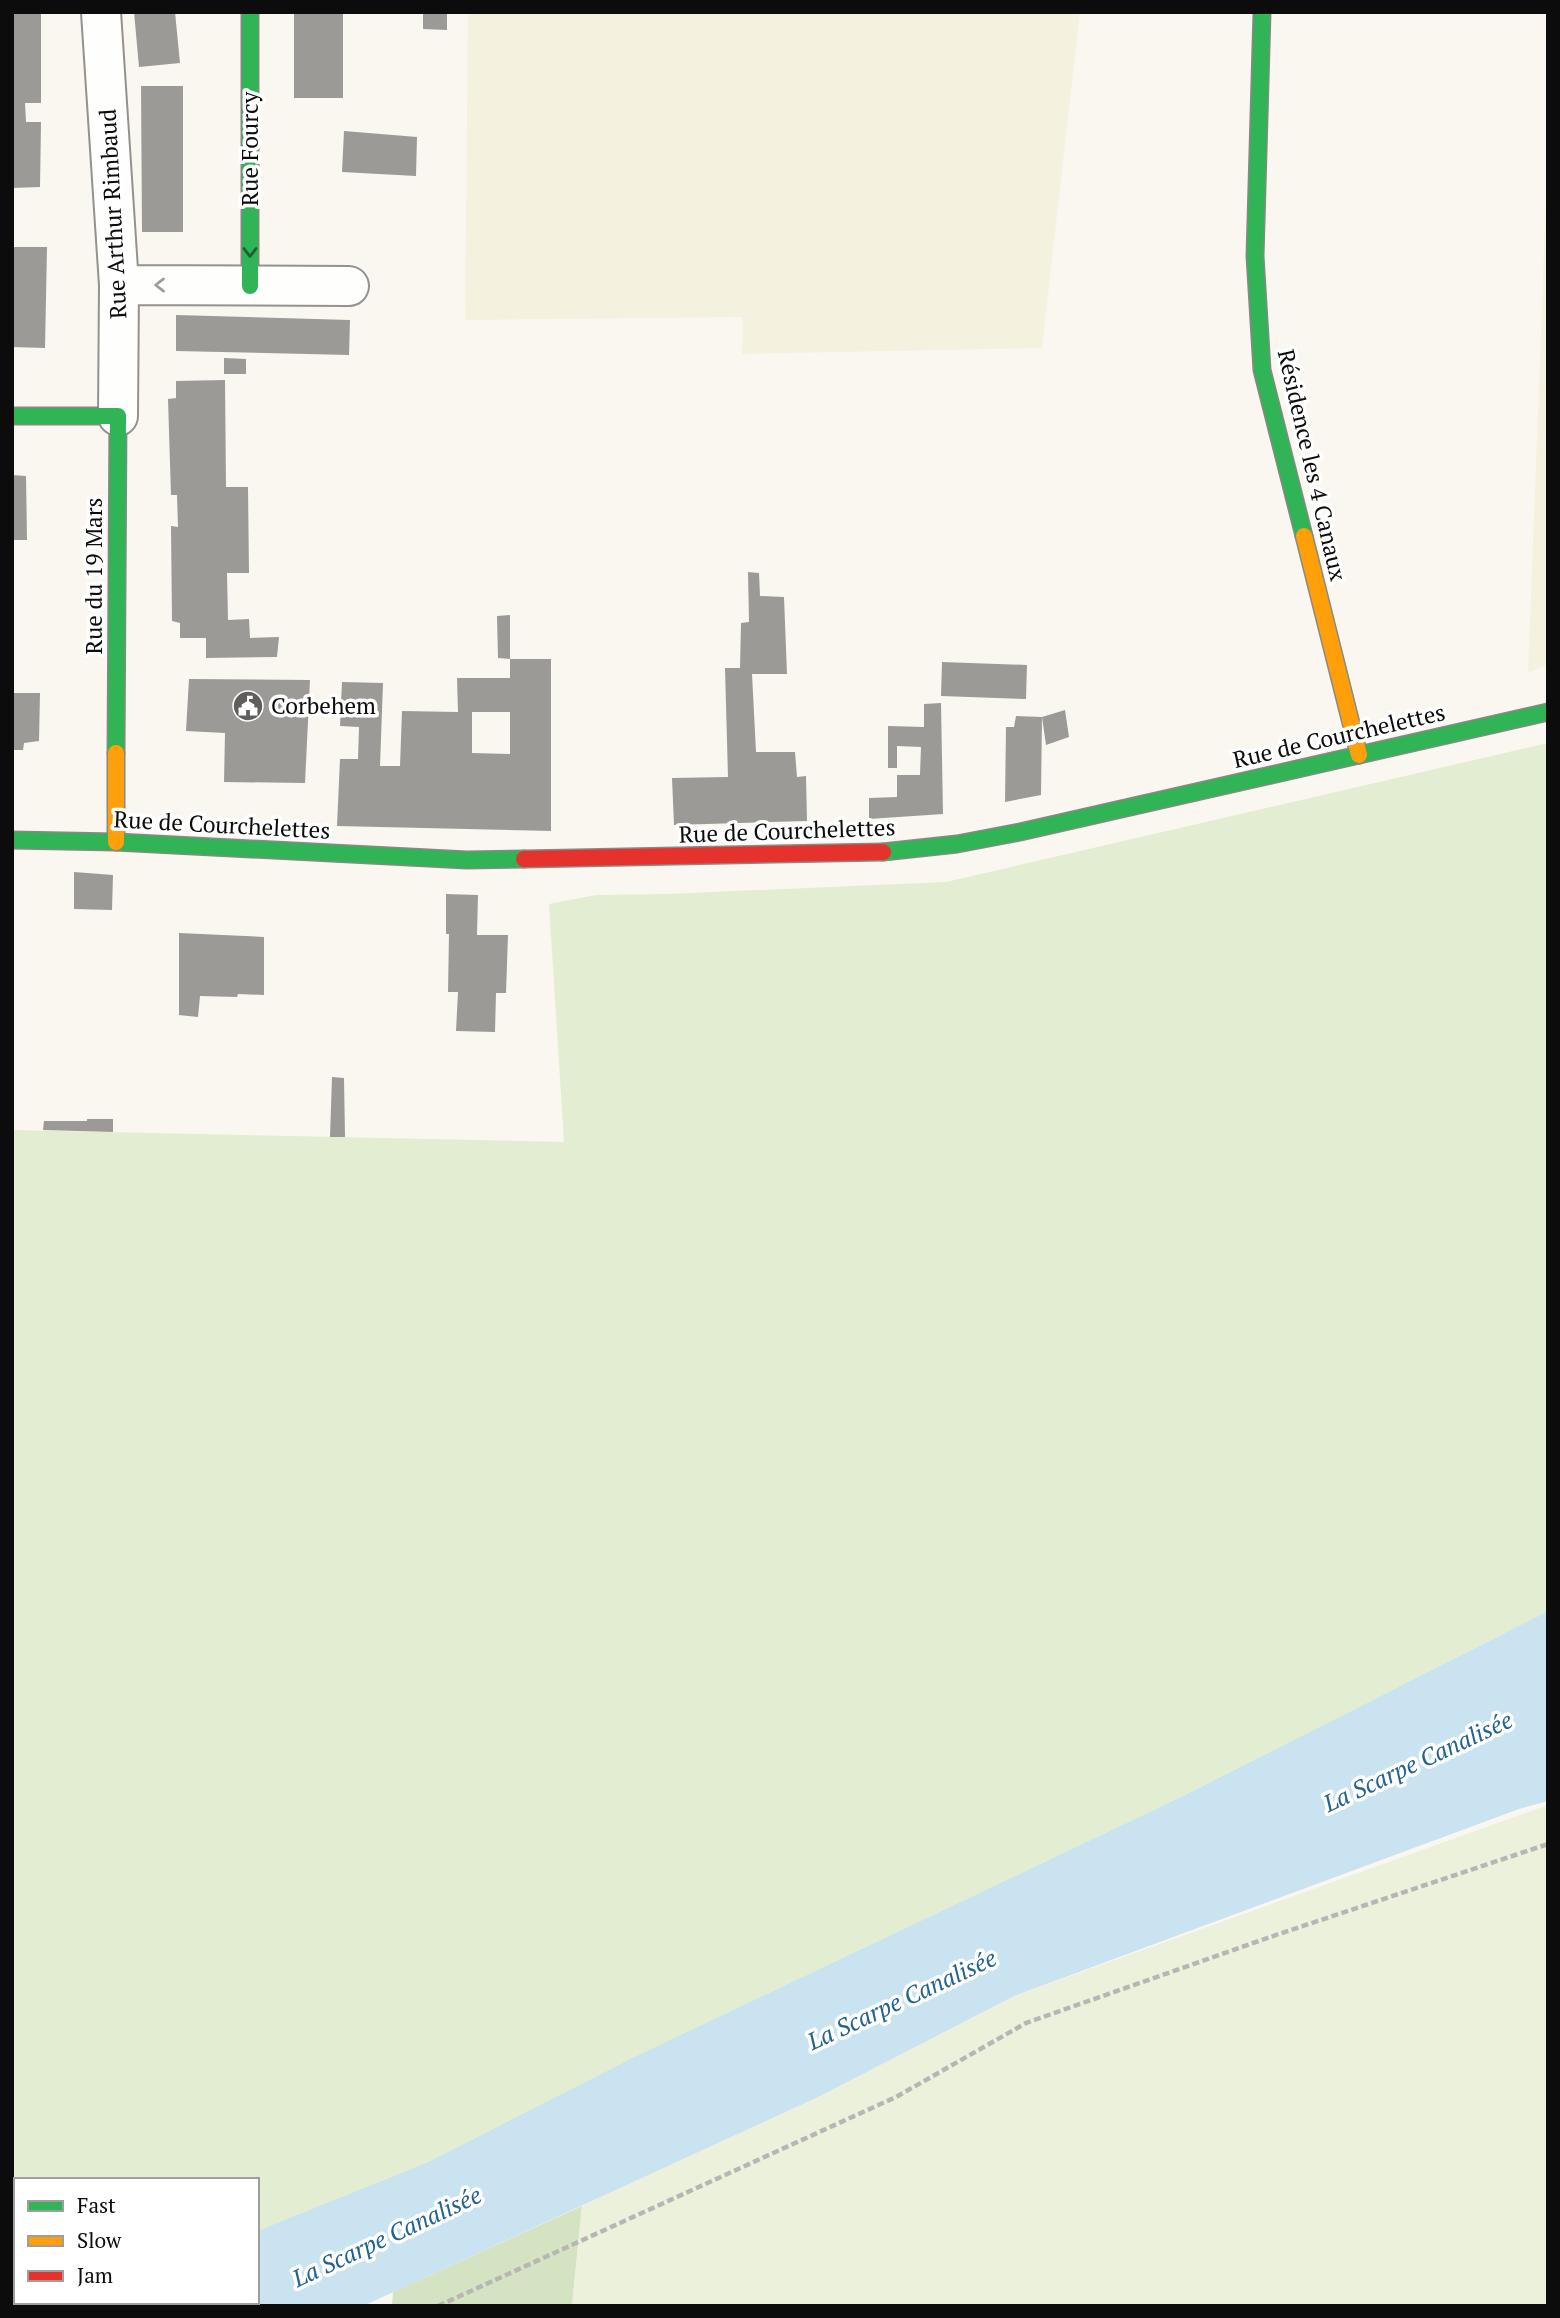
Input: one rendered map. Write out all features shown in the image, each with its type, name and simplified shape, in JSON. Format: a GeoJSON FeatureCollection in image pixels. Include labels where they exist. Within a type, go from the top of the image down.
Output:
{"type":"FeatureCollection","features":[{"type":"Feature","properties":{"kind":"street","name":"Rue Arthur Rimbaud"},"geometry":{"type":"LineString","coordinates":[[102,12],[119,285],[118,416]]}},
{"type":"Feature","properties":{"kind":"street","name":"Rue Fourcy"},"geometry":{"type":"LineString","coordinates":[[250,12],[250,286]]}},
{"type":"Feature","properties":{"kind":"street","name":"Résidence les 4 Canaux"},"geometry":{"type":"LineString","coordinates":[[1262,12],[1255,256],[1262,370],[1359,755]]}},
{"type":"Feature","properties":{"kind":"street"},"geometry":{"type":"LineString","coordinates":[[119,285],[349,286]]}},
{"type":"Feature","properties":{"kind":"street"},"geometry":{"type":"LineString","coordinates":[[12,415],[118,416]]}},
{"type":"Feature","properties":{"kind":"street","name":"Rue du 19 Mars"},"geometry":{"type":"LineString","coordinates":[[116,842],[118,416]]}},
{"type":"Feature","properties":{"kind":"street","name":"Rue de Courchelettes"},"geometry":{"type":"LineString","coordinates":[[12,840],[116,842],[467,860],[889,852],[1001,836],[1548,712]]}},
{"type":"Feature","properties":{"kind":"path"},"geometry":{"type":"LineString","coordinates":[[438,2306],[896,2097],[1026,2024],[1276,1935],[1548,1844]]}},
{"type":"Feature","properties":{"kind":"shaded area"},"geometry":{"type":"Polygon","coordinates":[[[468,12],[1080,12],[1042,348],[742,354],[743,317],[465,320],[468,12]]]}},
{"type":"Feature","properties":{"kind":"shaded area"},"geometry":{"type":"Polygon","coordinates":[[[1548,147],[1548,664],[1528,673],[1548,147]]]}},
{"type":"Feature","properties":{"kind":"green space"},"geometry":{"type":"Polygon","coordinates":[[[1548,743],[1548,1611],[1183,1796],[634,2057],[428,2162],[259,2230],[259,2178],[14,2178],[14,2304],[82,2304],[12,2306],[12,1130],[564,1142],[549,904],[596,895],[946,882],[1548,743]]]}},
{"type":"Feature","properties":{"kind":"green space"},"geometry":{"type":"Polygon","coordinates":[[[1548,1805],[1548,2306],[572,2306],[582,2206],[1014,1996],[1548,1805]]]}},
{"type":"Feature","properties":{"kind":"green space"},"geometry":{"type":"Polygon","coordinates":[[[582,2206],[572,2306],[392,2306],[393,2292],[582,2206]]]}},
{"type":"Feature","properties":{"kind":"water","name":"La Scarpe Canalisée"},"geometry":{"type":"Polygon","coordinates":[[[1548,1611],[1548,1801],[1519,1809],[1014,1996],[818,2097],[363,2306],[78,2306],[259,2304],[259,2230],[428,2162],[634,2057],[1183,1796],[1548,1611]]]}},
{"type":"Feature","properties":{"kind":"building"},"geometry":{"type":"Polygon","coordinates":[[[12,12],[41,12],[41,103],[25,103],[26,122],[41,122],[40,187],[12,188],[12,12]]]}},
{"type":"Feature","properties":{"kind":"building"},"geometry":{"type":"Polygon","coordinates":[[[134,12],[175,12],[180,63],[139,67],[134,12]]]}},
{"type":"Feature","properties":{"kind":"building"},"geometry":{"type":"Polygon","coordinates":[[[294,12],[343,12],[343,98],[294,98],[294,12]]]}},
{"type":"Feature","properties":{"kind":"building"},"geometry":{"type":"Polygon","coordinates":[[[423,12],[447,12],[447,30],[423,29],[423,12]]]}},
{"type":"Feature","properties":{"kind":"building"},"geometry":{"type":"Polygon","coordinates":[[[141,86],[183,86],[183,232],[142,232],[141,86]]]}},
{"type":"Feature","properties":{"kind":"building"},"geometry":{"type":"Polygon","coordinates":[[[344,131],[417,137],[416,176],[342,172],[344,131]]]}},
{"type":"Feature","properties":{"kind":"building"},"geometry":{"type":"Polygon","coordinates":[[[12,247],[47,247],[45,348],[12,347],[12,247]]]}},
{"type":"Feature","properties":{"kind":"building"},"geometry":{"type":"Polygon","coordinates":[[[176,315],[350,320],[349,355],[176,351],[176,315]]]}},
{"type":"Feature","properties":{"kind":"building"},"geometry":{"type":"Polygon","coordinates":[[[224,358],[246,359],[246,374],[224,374],[224,358]]]}},
{"type":"Feature","properties":{"kind":"building"},"geometry":{"type":"Polygon","coordinates":[[[225,380],[226,487],[248,487],[249,573],[227,573],[228,620],[249,619],[250,638],[279,637],[277,657],[206,658],[206,638],[180,638],[180,623],[172,621],[171,526],[178,527],[177,495],[171,495],[168,399],[176,398],[176,381],[225,380]]]}},
{"type":"Feature","properties":{"kind":"building"},"geometry":{"type":"Polygon","coordinates":[[[12,475],[26,476],[27,540],[12,540],[12,475]]]}},
{"type":"Feature","properties":{"kind":"building"},"geometry":{"type":"Polygon","coordinates":[[[748,572],[759,573],[760,596],[784,597],[787,674],[752,674],[756,752],[795,752],[797,777],[806,776],[807,821],[674,825],[672,778],[728,777],[725,668],[740,668],[741,623],[749,622],[748,572]]]}},
{"type":"Feature","properties":{"kind":"building"},"geometry":{"type":"Polygon","coordinates":[[[510,615],[510,659],[498,658],[497,616],[510,615]]]}},
{"type":"Feature","properties":{"kind":"building"},"geometry":{"type":"Polygon","coordinates":[[[510,659],[551,659],[551,831],[337,826],[340,759],[358,759],[359,727],[340,726],[342,682],[383,683],[380,766],[400,766],[402,711],[458,712],[457,678],[510,678],[510,659]],[[472,712],[472,753],[510,754],[510,712],[472,712]]]}},
{"type":"Feature","properties":{"kind":"building"},"geometry":{"type":"Polygon","coordinates":[[[942,662],[1027,665],[1026,699],[941,696],[942,662]]]}},
{"type":"Feature","properties":{"kind":"building","name":"Corbehem"},"geometry":{"type":"Polygon","coordinates":[[[189,679],[310,680],[305,783],[224,782],[225,733],[186,731],[189,679]]]}},
{"type":"Feature","properties":{"kind":"building"},"geometry":{"type":"Polygon","coordinates":[[[12,693],[40,693],[39,741],[24,743],[23,750],[12,750],[12,693]]]}},
{"type":"Feature","properties":{"kind":"building"},"geometry":{"type":"Polygon","coordinates":[[[941,703],[943,814],[869,819],[869,798],[897,797],[897,775],[920,775],[921,747],[897,746],[897,768],[888,768],[888,726],[924,727],[924,704],[941,703]]]}},
{"type":"Feature","properties":{"kind":"building"},"geometry":{"type":"Polygon","coordinates":[[[1065,710],[1069,737],[1046,745],[1042,717],[1065,710]]]}},
{"type":"Feature","properties":{"kind":"building"},"geometry":{"type":"Polygon","coordinates":[[[1016,716],[1042,717],[1041,795],[1005,802],[1006,727],[1014,727],[1016,716]]]}},
{"type":"Feature","properties":{"kind":"building"},"geometry":{"type":"Polygon","coordinates":[[[74,872],[113,875],[112,910],[74,909],[74,872]]]}},
{"type":"Feature","properties":{"kind":"building"},"geometry":{"type":"Polygon","coordinates":[[[446,894],[478,895],[477,935],[508,935],[506,993],[496,993],[495,1032],[456,1031],[458,992],[448,992],[449,934],[446,934],[446,894]]]}},
{"type":"Feature","properties":{"kind":"building"},"geometry":{"type":"Polygon","coordinates":[[[179,933],[264,937],[264,995],[200,996],[198,1017],[179,1015],[179,933]]]}},
{"type":"Feature","properties":{"kind":"building"},"geometry":{"type":"Polygon","coordinates":[[[332,1077],[344,1078],[345,1137],[330,1137],[332,1077]]]}},
{"type":"Feature","properties":{"kind":"building"},"geometry":{"type":"Polygon","coordinates":[[[113,1119],[113,1132],[43,1130],[44,1121],[113,1119]]]}},
{"type":"Feature","properties":{"kind":"traffic: fast"},"geometry":{"type":"LineString","coordinates":[[250,12],[250,286]]}},
{"type":"Feature","properties":{"kind":"traffic: fast"},"geometry":{"type":"LineString","coordinates":[[1262,12],[1255,256],[1262,370],[1304,536]]}},
{"type":"Feature","properties":{"kind":"traffic: fast"},"geometry":{"type":"LineString","coordinates":[[12,416],[118,416],[116,753]]}},
{"type":"Feature","properties":{"kind":"traffic: fast"},"geometry":{"type":"LineString","coordinates":[[883,852],[957,844],[1020,832],[1548,712]]}},
{"type":"Feature","properties":{"kind":"traffic: fast"},"geometry":{"type":"LineString","coordinates":[[12,840],[116,842],[467,860],[524,859]]}},
{"type":"Feature","properties":{"kind":"traffic: slow"},"geometry":{"type":"LineString","coordinates":[[1304,536],[1359,755]]}},
{"type":"Feature","properties":{"kind":"traffic: slow"},"geometry":{"type":"LineString","coordinates":[[116,753],[116,842]]}},
{"type":"Feature","properties":{"kind":"traffic: jam"},"geometry":{"type":"LineString","coordinates":[[524,859],[883,852]]}},
{"type":"Feature","properties":{"kind":"place","name":"Corbehem"},"geometry":{"type":"Point","coordinates":[248,706]}}]}
